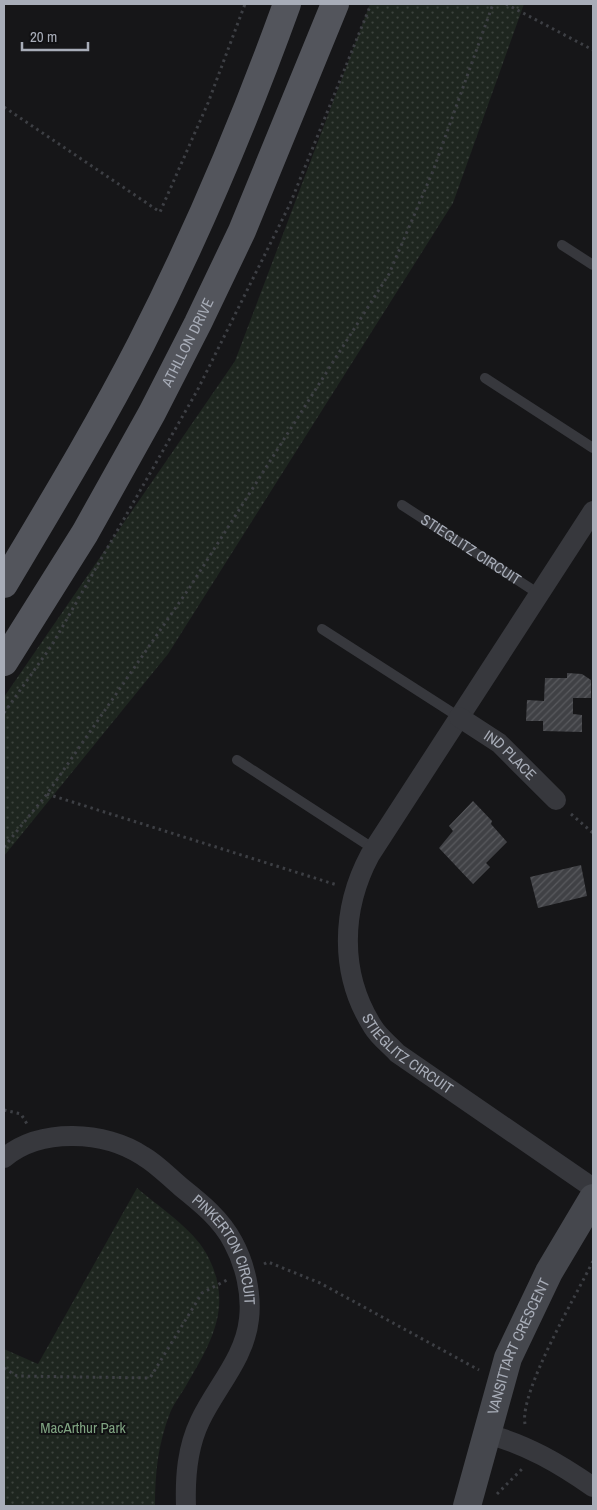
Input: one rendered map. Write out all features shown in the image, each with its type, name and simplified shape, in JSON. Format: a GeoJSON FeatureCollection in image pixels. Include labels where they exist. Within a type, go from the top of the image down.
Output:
{"type":"FeatureCollection","features":[{"type":"Feature","properties":{"kind":"main road"},"geometry":{"type":"LineString","coordinates":[[4,584],[75,464],[141,344],[200,222],[234,144],[287,4]]}},
{"type":"Feature","properties":{"kind":"main road","name":"ATHLLON DRIVE"},"geometry":{"type":"LineString","coordinates":[[4,662],[85,533],[152,413],[198,323],[242,230],[335,4]]}},
{"type":"Feature","properties":{"kind":"street","name":"STIEGLITZ CIRCUIT"},"geometry":{"type":"LineString","coordinates":[[593,511],[374,849],[362,871],[350,906],[346,943],[348,962],[357,998],[374,1029],[398,1053],[593,1188]]}},
{"type":"Feature","properties":{"kind":"street","name":"IND PLACE"},"geometry":{"type":"LineString","coordinates":[[459,718],[499,744],[556,800]]}},
{"type":"Feature","properties":{"kind":"street","name":"PINKERTON CIRCUIT"},"geometry":{"type":"LineString","coordinates":[[4,1158],[38,1141],[70,1135],[116,1142],[144,1156],[206,1207],[216,1217],[233,1242],[248,1287],[249,1320],[238,1359],[200,1421],[190,1450],[185,1482],[186,1506]]}},
{"type":"Feature","properties":{"kind":"street","name":"VANSITTART CRESCENT"},"geometry":{"type":"LineString","coordinates":[[467,1506],[508,1358],[549,1272],[593,1198]]}},
{"type":"Feature","properties":{"kind":"street"},"geometry":{"type":"LineString","coordinates":[[487,1434],[529,1449],[556,1462],[593,1487]]}},
{"type":"Feature","properties":{"kind":"lane"},"geometry":{"type":"LineString","coordinates":[[562,245],[593,266]]}},
{"type":"Feature","properties":{"kind":"lane"},"geometry":{"type":"LineString","coordinates":[[485,378],[593,448]]}},
{"type":"Feature","properties":{"kind":"lane","name":"STIEGLITZ CIRCUIT"},"geometry":{"type":"LineString","coordinates":[[402,505],[539,594]]}},
{"type":"Feature","properties":{"kind":"lane"},"geometry":{"type":"LineString","coordinates":[[322,629],[459,718]]}},
{"type":"Feature","properties":{"kind":"lane"},"geometry":{"type":"LineString","coordinates":[[237,760],[374,849]]}},
{"type":"Feature","properties":{"kind":"path"},"geometry":{"type":"LineString","coordinates":[[4,107],[160,212],[208,103],[244,4]]}},
{"type":"Feature","properties":{"kind":"path"},"geometry":{"type":"LineString","coordinates":[[4,847],[47,794],[190,587],[389,274],[432,171],[493,4]]}},
{"type":"Feature","properties":{"kind":"path"},"geometry":{"type":"LineString","coordinates":[[506,4],[593,50]]}},
{"type":"Feature","properties":{"kind":"path"},"geometry":{"type":"LineString","coordinates":[[47,794],[355,891]]}},
{"type":"Feature","properties":{"kind":"path"},"geometry":{"type":"LineString","coordinates":[[556,800],[593,833]]}},
{"type":"Feature","properties":{"kind":"path"},"geometry":{"type":"LineString","coordinates":[[495,1501],[496,1495],[531,1460],[523,1414],[533,1380],[593,1261]]}},
{"type":"Feature","properties":{"kind":"green space"},"geometry":{"type":"Polygon","coordinates":[[[370,4],[524,4],[453,203],[168,654],[4,856],[4,697],[235,361],[370,4]]]}},
{"type":"Feature","properties":{"kind":"green space","name":"MacArthur Park"},"geometry":{"type":"Polygon","coordinates":[[[137,1188],[175,1218],[200,1244],[214,1271],[219,1305],[217,1321],[205,1352],[172,1409],[166,1425],[158,1459],[155,1506],[4,1506],[4,1349],[38,1364],[137,1188]]]}},
{"type":"Feature","properties":{"kind":"building"},"geometry":{"type":"Polygon","coordinates":[[[567,673],[582,674],[591,680],[591,698],[573,698],[573,714],[582,715],[582,732],[543,731],[543,721],[526,721],[527,700],[544,701],[545,678],[567,678],[567,673]]]}},
{"type":"Feature","properties":{"kind":"building"},"geometry":{"type":"Polygon","coordinates":[[[473,801],[492,821],[491,824],[507,842],[486,863],[490,867],[473,884],[439,848],[453,831],[449,826],[473,801]]]}},
{"type":"Feature","properties":{"kind":"building"},"geometry":{"type":"Polygon","coordinates":[[[581,865],[587,896],[538,908],[530,877],[581,865]]]}}]}
